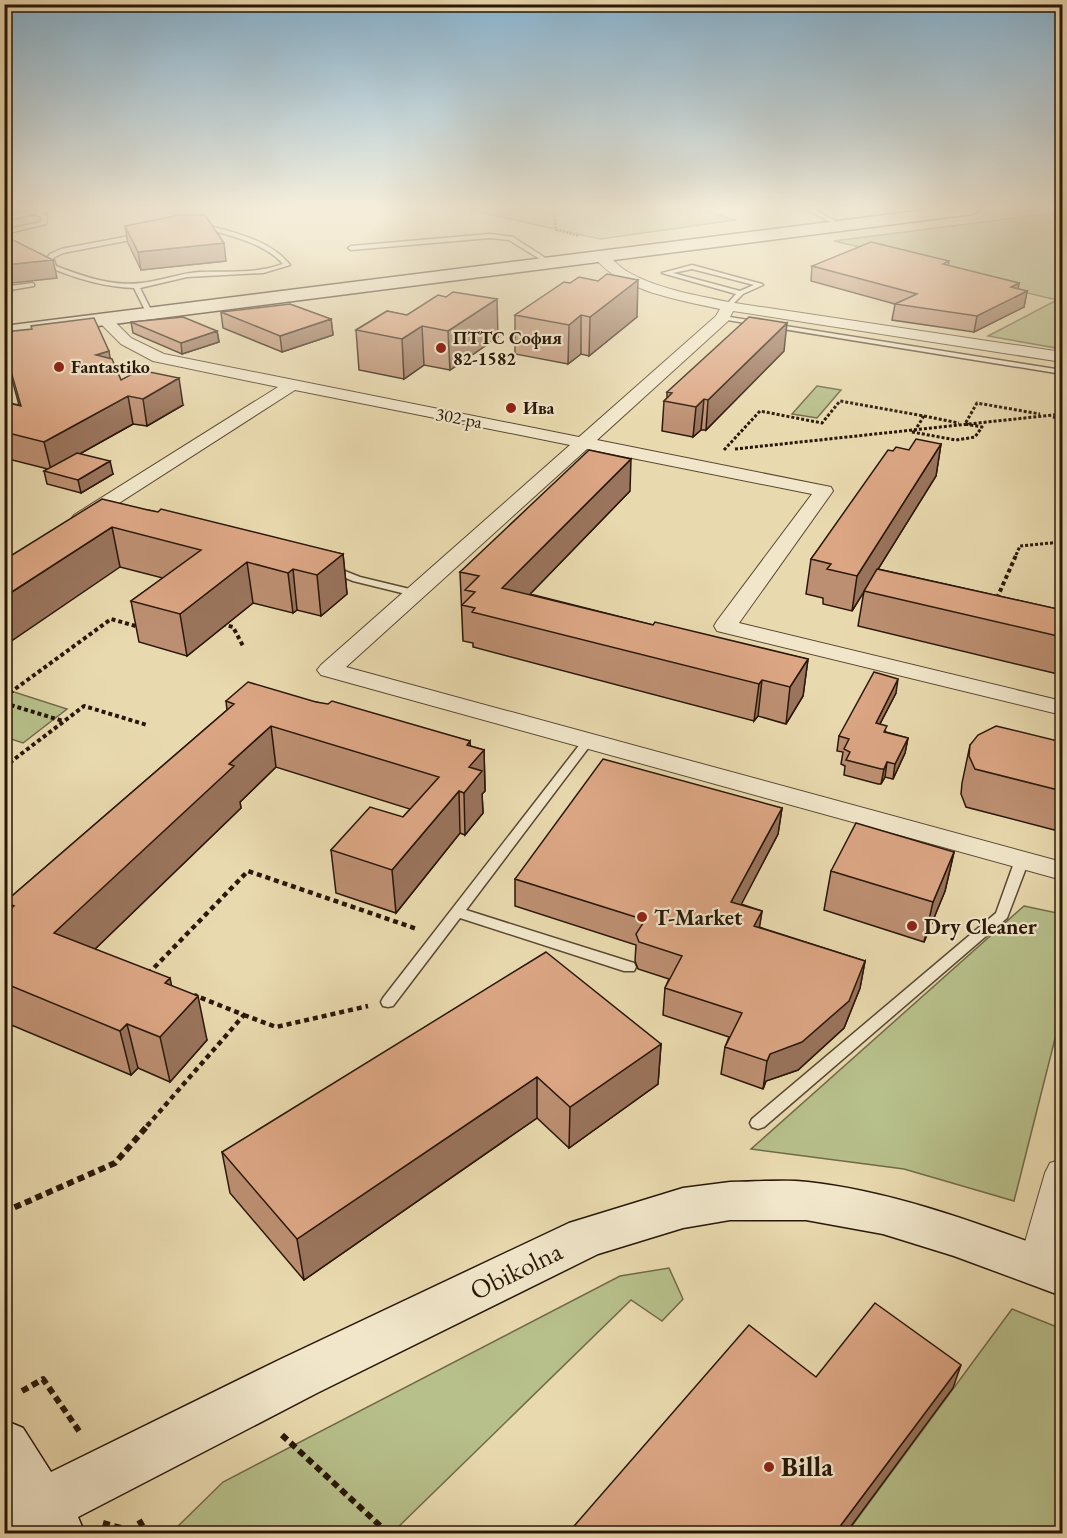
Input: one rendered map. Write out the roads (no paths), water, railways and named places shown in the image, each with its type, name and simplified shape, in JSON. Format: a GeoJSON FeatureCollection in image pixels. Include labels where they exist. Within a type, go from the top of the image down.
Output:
{"type":"FeatureCollection","features":[{"type":"Feature","properties":{"kind":"main road"},"geometry":{"type":"LineString","coordinates":[[4,333],[411,281]]}},
{"type":"Feature","properties":{"kind":"main road","name":"Obikolna"},"geometry":{"type":"LineString","coordinates":[[34,1522],[299,1376],[586,1237],[683,1208],[730,1202],[806,1201],[872,1212],[959,1238],[1050,1271]]}},
{"type":"Feature","properties":{"kind":"main road"},"geometry":{"type":"LineString","coordinates":[[4,1446],[34,1522]]}},
{"type":"Feature","properties":{"kind":"street"},"geometry":{"type":"LineString","coordinates":[[638,281],[676,295],[730,306],[1062,357]]}},
{"type":"Feature","properties":{"kind":"street"},"geometry":{"type":"LineString","coordinates":[[730,306],[583,443],[329,670],[1062,871]]}},
{"type":"Feature","properties":{"kind":"street","name":"302-ра"},"geometry":{"type":"LineString","coordinates":[[105,320],[126,341],[159,358],[824,491],[725,626],[1062,708]]}},
{"type":"Feature","properties":{"kind":"street"},"geometry":{"type":"LineString","coordinates":[[69,526],[102,510],[292,385]]}},
{"type":"Feature","properties":{"kind":"street"},"geometry":{"type":"LineString","coordinates":[[1050,1271],[1062,1173]]}},
{"type":"Feature","properties":{"kind":"lane"},"geometry":{"type":"LineString","coordinates":[[94,281],[136,286],[155,281]]}},
{"type":"Feature","properties":{"kind":"lane"},"geometry":{"type":"LineString","coordinates":[[680,281],[730,306],[1062,372]]}},
{"type":"Feature","properties":{"kind":"lane"},"geometry":{"type":"LineString","coordinates":[[730,306],[760,285],[744,281]]}},
{"type":"Feature","properties":{"kind":"lane"},"geometry":{"type":"LineString","coordinates":[[4,290],[32,285]]}},
{"type":"Feature","properties":{"kind":"lane"},"geometry":{"type":"LineString","coordinates":[[136,286],[150,314]]}},
{"type":"Feature","properties":{"kind":"lane"},"geometry":{"type":"LineString","coordinates":[[326,567],[357,579],[414,593]]}},
{"type":"Feature","properties":{"kind":"lane"},"geometry":{"type":"LineString","coordinates":[[388,1002],[588,741]]}},
{"type":"Feature","properties":{"kind":"lane"},"geometry":{"type":"LineString","coordinates":[[758,1123],[1002,915],[1022,860]]}},
{"type":"Feature","properties":{"kind":"lane"},"geometry":{"type":"LineString","coordinates":[[457,912],[628,967]]}},
{"type":"Feature","properties":{"kind":"place","name":"ПТТС София 82-1582"},"geometry":{"type":"Point","coordinates":[441,348]}},
{"type":"Feature","properties":{"kind":"place","name":"Fantastiko"},"geometry":{"type":"Point","coordinates":[59,367]}},
{"type":"Feature","properties":{"kind":"place","name":"Ива"},"geometry":{"type":"Point","coordinates":[511,408]}},
{"type":"Feature","properties":{"kind":"place","name":"T-Market"},"geometry":{"type":"Point","coordinates":[642,917]}},
{"type":"Feature","properties":{"kind":"place","name":"Dry Cleaner"},"geometry":{"type":"Point","coordinates":[912,926]}},
{"type":"Feature","properties":{"kind":"place","name":"Billa"},"geometry":{"type":"Point","coordinates":[769,1467]}}]}
